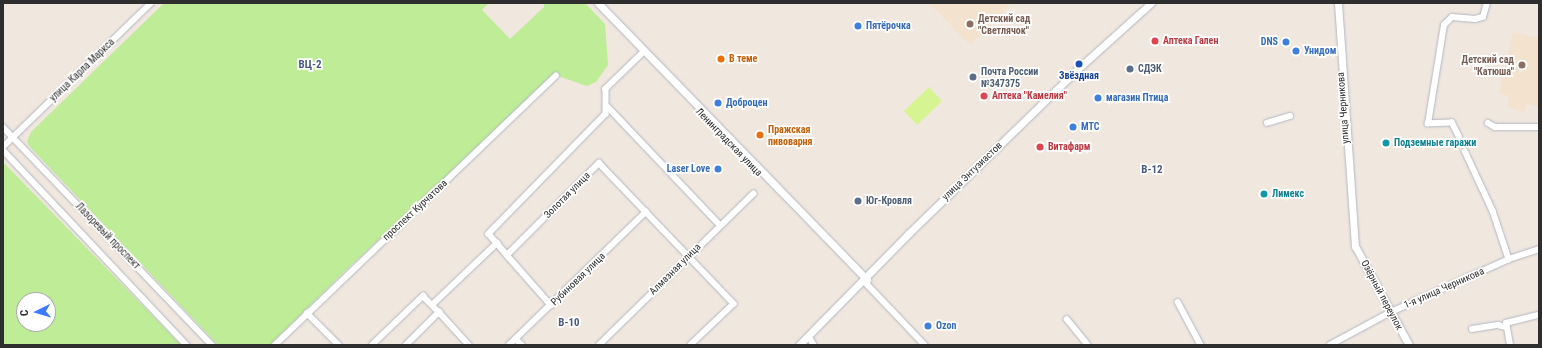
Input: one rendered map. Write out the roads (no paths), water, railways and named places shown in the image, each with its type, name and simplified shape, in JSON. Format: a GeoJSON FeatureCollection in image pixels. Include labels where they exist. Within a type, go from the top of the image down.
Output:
{"type":"FeatureCollection","features":[{"type":"Feature","properties":{"kind":"street","name":"улица Карла Маркса"},"geometry":{"type":"LineString","coordinates":[[3,146],[151,3]]}},
{"type":"Feature","properties":{"kind":"street","name":"улица Энтузиастов"},"geometry":{"type":"LineString","coordinates":[[799,345],[866,280],[908,234],[1019,126],[1151,3]]}},
{"type":"Feature","properties":{"kind":"street"},"geometry":{"type":"LineString","coordinates":[[600,5],[866,280],[1084,69],[1156,3]]}},
{"type":"Feature","properties":{"kind":"street","name":"улица Черникова"},"geometry":{"type":"LineString","coordinates":[[1335,3],[1356,246]]}},
{"type":"Feature","properties":{"kind":"street","name":"улица Черникова"},"geometry":{"type":"LineString","coordinates":[[1338,3],[1352,213]]}},
{"type":"Feature","properties":{"kind":"street"},"geometry":{"type":"LineString","coordinates":[[1459,137],[1452,123],[1428,124],[1444,25],[1452,17],[1475,19],[1483,17],[1487,3]]}},
{"type":"Feature","properties":{"kind":"street","name":"Ленинградская улица"},"geometry":{"type":"LineString","coordinates":[[600,5],[643,52],[866,280],[925,345]]}},
{"type":"Feature","properties":{"kind":"street"},"geometry":{"type":"LineString","coordinates":[[551,305],[489,234],[606,114],[608,107],[606,89],[643,52]]}},
{"type":"Feature","properties":{"kind":"street","name":"проспект Курчатова"},"geometry":{"type":"LineString","coordinates":[[275,345],[556,76]]}},
{"type":"Feature","properties":{"kind":"street"},"geometry":{"type":"LineString","coordinates":[[608,107],[720,226]]}},
{"type":"Feature","properties":{"kind":"street"},"geometry":{"type":"LineString","coordinates":[[1267,123],[1290,116]]}},
{"type":"Feature","properties":{"kind":"street"},"geometry":{"type":"LineString","coordinates":[[1488,123],[1495,127],[1539,127]]}},
{"type":"Feature","properties":{"kind":"street","name":"Лазоревый проспект"},"geometry":{"type":"LineString","coordinates":[[3,127],[212,345]]}},
{"type":"Feature","properties":{"kind":"street","name":"Лазоревый проспект"},"geometry":{"type":"LineString","coordinates":[[3,150],[187,345]]}},
{"type":"Feature","properties":{"kind":"street"},"geometry":{"type":"LineString","coordinates":[[1465,151],[1492,211],[1509,259]]}},
{"type":"Feature","properties":{"kind":"street","name":"Золотая улица"},"geometry":{"type":"LineString","coordinates":[[507,255],[599,163],[646,212]]}},
{"type":"Feature","properties":{"kind":"street","name":"Алмазная улица"},"geometry":{"type":"LineString","coordinates":[[599,345],[688,256],[753,194]]}},
{"type":"Feature","properties":{"kind":"street"},"geometry":{"type":"LineString","coordinates":[[646,212],[734,304],[691,345]]}},
{"type":"Feature","properties":{"kind":"street","name":"Рубиновая улица"},"geometry":{"type":"LineString","coordinates":[[509,345],[646,212]]}},
{"type":"Feature","properties":{"kind":"street"},"geometry":{"type":"LineString","coordinates":[[432,305],[497,243]]}},
{"type":"Feature","properties":{"kind":"street","name":"Озёрный переулок"},"geometry":{"type":"LineString","coordinates":[[1356,246],[1409,345]]}},
{"type":"Feature","properties":{"kind":"street","name":"1-я улица Черникова"},"geometry":{"type":"LineString","coordinates":[[1330,345],[1392,312],[1509,259],[1539,249]]}},
{"type":"Feature","properties":{"kind":"street"},"geometry":{"type":"LineString","coordinates":[[372,345],[423,296],[469,345]]}},
{"type":"Feature","properties":{"kind":"street"},"geometry":{"type":"LineString","coordinates":[[1178,302],[1201,345]]}},
{"type":"Feature","properties":{"kind":"street"},"geometry":{"type":"LineString","coordinates":[[406,345],[439,312]]}},
{"type":"Feature","properties":{"kind":"street"},"geometry":{"type":"LineString","coordinates":[[307,313],[339,345]]}},
{"type":"Feature","properties":{"kind":"street"},"geometry":{"type":"LineString","coordinates":[[1472,329],[1506,325],[1539,315]]}},
{"type":"Feature","properties":{"kind":"street"},"geometry":{"type":"LineString","coordinates":[[1067,319],[1088,345]]}},
{"type":"Feature","properties":{"kind":"street"},"geometry":{"type":"LineString","coordinates":[[1506,325],[1510,345]]}},
{"type":"Feature","properties":{"kind":"street"},"geometry":{"type":"LineString","coordinates":[[809,336],[814,345]]}},
{"type":"Feature","properties":{"kind":"street"},"geometry":{"type":"LineString","coordinates":[[516,339],[522,345]]}},
{"type":"Feature","properties":{"kind":"place","name":"Детский сад \"Светлячок\""},"geometry":{"type":"Point","coordinates":[970,24]}},
{"type":"Feature","properties":{"kind":"place","name":"Пятёрочка"},"geometry":{"type":"Point","coordinates":[858,26]}},
{"type":"Feature","properties":{"kind":"place","name":"Аптека Гален"},"geometry":{"type":"Point","coordinates":[1155,41]}},
{"type":"Feature","properties":{"kind":"place","name":"DNS"},"geometry":{"type":"Point","coordinates":[1286,42]}},
{"type":"Feature","properties":{"kind":"place","name":"Унидом"},"geometry":{"type":"Point","coordinates":[1296,51]}},
{"type":"Feature","properties":{"kind":"place","name":"В теме"},"geometry":{"type":"Point","coordinates":[721,59]}},
{"type":"Feature","properties":{"kind":"place","name":"Звёздная"},"geometry":{"type":"Point","coordinates":[1079,64]}},
{"type":"Feature","properties":{"kind":"place","name":"Детский сад \"Катюша\""},"geometry":{"type":"Point","coordinates":[1522,65]}},
{"type":"Feature","properties":{"kind":"place","name":"СДЭК"},"geometry":{"type":"Point","coordinates":[1130,69]}},
{"type":"Feature","properties":{"kind":"place","name":"Почта России №347375"},"geometry":{"type":"Point","coordinates":[973,77]}},
{"type":"Feature","properties":{"kind":"place","name":"Аптека \"Камелия\""},"geometry":{"type":"Point","coordinates":[984,96]}},
{"type":"Feature","properties":{"kind":"place","name":"магазин Птица"},"geometry":{"type":"Point","coordinates":[1098,98]}},
{"type":"Feature","properties":{"kind":"place","name":"Доброцен"},"geometry":{"type":"Point","coordinates":[718,103]}},
{"type":"Feature","properties":{"kind":"place","name":"МТС"},"geometry":{"type":"Point","coordinates":[1073,127]}},
{"type":"Feature","properties":{"kind":"place","name":"Пражская пивоварня"},"geometry":{"type":"Point","coordinates":[760,135]}},
{"type":"Feature","properties":{"kind":"place","name":"Подземные гаражи"},"geometry":{"type":"Point","coordinates":[1386,143]}},
{"type":"Feature","properties":{"kind":"place","name":"Витафарм"},"geometry":{"type":"Point","coordinates":[1040,147]}},
{"type":"Feature","properties":{"kind":"place","name":"Laser Love"},"geometry":{"type":"Point","coordinates":[718,169]}},
{"type":"Feature","properties":{"kind":"place","name":"Лимекс"},"geometry":{"type":"Point","coordinates":[1264,194]}},
{"type":"Feature","properties":{"kind":"place","name":"Юг-Кровля"},"geometry":{"type":"Point","coordinates":[858,201]}},
{"type":"Feature","properties":{"kind":"place","name":"Ozon"},"geometry":{"type":"Point","coordinates":[928,326]}},
{"type":"Feature","properties":{"kind":"district","name":"ВЦ-2"},"geometry":{"type":"Point","coordinates":[310,65]}},
{"type":"Feature","properties":{"kind":"district","name":"В-12"},"geometry":{"type":"Point","coordinates":[1152,170]}},
{"type":"Feature","properties":{"kind":"district","name":"В-10"},"geometry":{"type":"Point","coordinates":[569,323]}}]}
